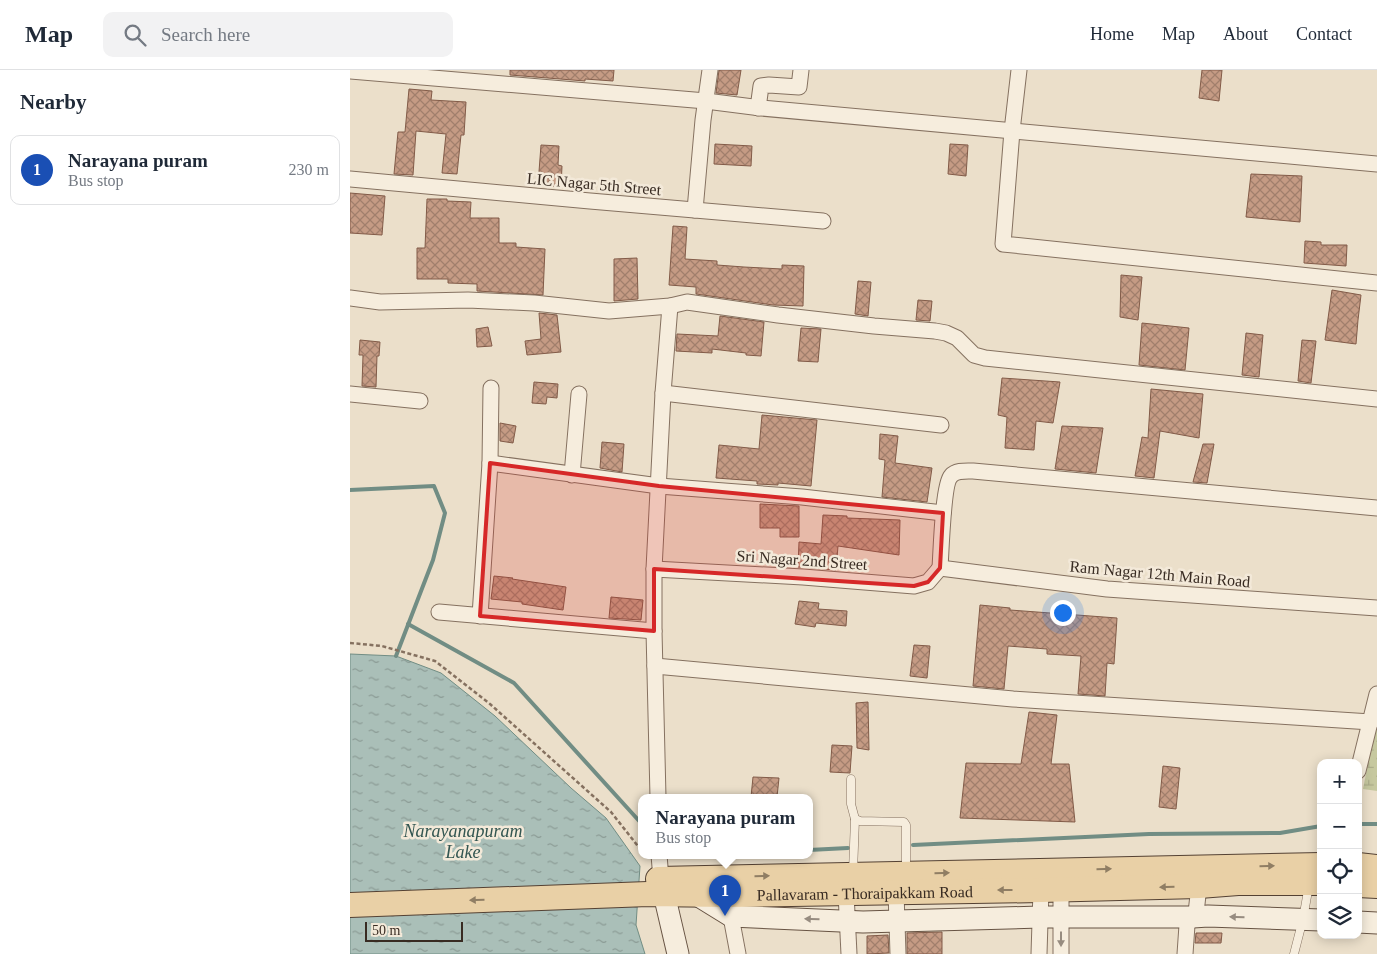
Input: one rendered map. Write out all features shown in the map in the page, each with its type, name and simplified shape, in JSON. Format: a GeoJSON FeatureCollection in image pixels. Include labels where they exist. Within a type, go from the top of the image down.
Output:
{"type":"FeatureCollection","features":[{"type":"Feature","properties":{"kind":"main road"},"geometry":{"type":"LineString","coordinates":[[1362,865],[1377,867]]}},
{"type":"Feature","properties":{"kind":"main road","name":"Pallavaram - Thoraipakkam Road"},"geometry":{"type":"LineString","coordinates":[[901,882],[1051,890],[1198,886],[1317,877]]}},
{"type":"Feature","properties":{"kind":"main road","name":"Pallavaram - Thoraipakkam Road"},"geometry":{"type":"LineString","coordinates":[[350,889],[662,887],[1317,877]]}},
{"type":"Feature","properties":{"kind":"main road","name":"Pallavaram - Thoraipakkam Road"},"geometry":{"type":"LineString","coordinates":[[350,905],[662,887],[697,895],[729,906],[850,883]]}},
{"type":"Feature","properties":{"kind":"main road"},"geometry":{"type":"LineString","coordinates":[[1362,885],[1377,886]]}},
{"type":"Feature","properties":{"kind":"street"},"geometry":{"type":"LineString","coordinates":[[695,210],[710,70]]}},
{"type":"Feature","properties":{"kind":"street"},"geometry":{"type":"LineString","coordinates":[[758,108],[761,86],[799,87],[801,70]]}},
{"type":"Feature","properties":{"kind":"street"},"geometry":{"type":"LineString","coordinates":[[1019,70],[1003,244],[1377,282]]}},
{"type":"Feature","properties":{"kind":"street"},"geometry":{"type":"LineString","coordinates":[[350,71],[368,71],[706,101],[758,108],[1377,164]]}},
{"type":"Feature","properties":{"kind":"street","name":"LIC Nagar 5th Street"},"geometry":{"type":"LineString","coordinates":[[350,179],[590,202],[823,221]]}},
{"type":"Feature","properties":{"kind":"street"},"geometry":{"type":"LineString","coordinates":[[350,298],[380,302],[468,300],[534,303],[609,310],[670,306],[687,302],[797,317],[946,333],[957,338],[974,355],[985,358],[1377,399]]}},
{"type":"Feature","properties":{"kind":"street"},"geometry":{"type":"LineString","coordinates":[[658,794],[654,569],[670,306]]}},
{"type":"Feature","properties":{"kind":"street"},"geometry":{"type":"LineString","coordinates":[[480,616],[490,464],[491,388]]}},
{"type":"Feature","properties":{"kind":"street"},"geometry":{"type":"LineString","coordinates":[[664,393],[941,424]]}},
{"type":"Feature","properties":{"kind":"street"},"geometry":{"type":"LineString","coordinates":[[350,394],[420,401]]}},
{"type":"Feature","properties":{"kind":"street"},"geometry":{"type":"LineString","coordinates":[[572,474],[579,394]]}},
{"type":"Feature","properties":{"kind":"street"},"geometry":{"type":"LineString","coordinates":[[490,464],[659,486],[802,497],[943,514]]}},
{"type":"Feature","properties":{"kind":"street"},"geometry":{"type":"LineString","coordinates":[[940,568],[943,514],[948,482],[951,476],[958,472],[973,471],[1377,508]]}},
{"type":"Feature","properties":{"kind":"street","name":"Sri Nagar 2nd Street"},"geometry":{"type":"LineString","coordinates":[[654,569],[803,577],[914,586],[928,582],[940,568]]}},
{"type":"Feature","properties":{"kind":"street","name":"Ram Nagar 12th Main Road"},"geometry":{"type":"LineString","coordinates":[[940,568],[1108,589],[1377,608]]}},
{"type":"Feature","properties":{"kind":"street"},"geometry":{"type":"LineString","coordinates":[[439,612],[654,631]]}},
{"type":"Feature","properties":{"kind":"street"},"geometry":{"type":"LineString","coordinates":[[655,666],[1014,699],[1371,722]]}},
{"type":"Feature","properties":{"kind":"street"},"geometry":{"type":"LineString","coordinates":[[1361,759],[1377,694]]}},
{"type":"Feature","properties":{"kind":"street"},"geometry":{"type":"LineString","coordinates":[[659,859],[662,887],[678,954]]}},
{"type":"Feature","properties":{"kind":"street"},"geometry":{"type":"LineString","coordinates":[[898,954],[897,921],[901,882]]}},
{"type":"Feature","properties":{"kind":"street"},"geometry":{"type":"LineString","coordinates":[[849,954],[847,920],[850,883]]}},
{"type":"Feature","properties":{"kind":"street"},"geometry":{"type":"LineString","coordinates":[[1185,954],[1188,925],[1196,913],[1198,886]]}},
{"type":"Feature","properties":{"kind":"street"},"geometry":{"type":"LineString","coordinates":[[1051,890],[1051,917],[1061,954]]}},
{"type":"Feature","properties":{"kind":"street"},"geometry":{"type":"LineString","coordinates":[[1039,954],[1051,917],[1051,890]]}},
{"type":"Feature","properties":{"kind":"street"},"geometry":{"type":"LineString","coordinates":[[738,954],[729,906],[863,922],[1051,917],[1208,916],[1312,920]]}},
{"type":"Feature","properties":{"kind":"street"},"geometry":{"type":"LineString","coordinates":[[1362,922],[1377,923]]}},
{"type":"Feature","properties":{"kind":"lane"},"geometry":{"type":"LineString","coordinates":[[850,883],[855,819],[851,804],[851,779]]}},
{"type":"Feature","properties":{"kind":"lane"},"geometry":{"type":"LineString","coordinates":[[855,819],[860,821],[904,822],[906,825],[901,882]]}},
{"type":"Feature","properties":{"kind":"lane"},"geometry":{"type":"LineString","coordinates":[[1294,954],[1312,920],[1317,877]]}},
{"type":"Feature","properties":{"kind":"path"},"geometry":{"type":"LineString","coordinates":[[350,642],[382,646],[435,661],[490,704],[611,812],[638,846]]}},
{"type":"Feature","properties":{"kind":"highlighted area"},"geometry":{"type":"Polygon","coordinates":[[[490,463],[659,486],[943,513],[940,568],[928,582],[914,586],[654,569],[654,631],[480,616],[490,463]]]}},
{"type":"Feature","properties":{"kind":"green space"},"geometry":{"type":"Polygon","coordinates":[[[1377,718],[1377,791],[1363,789],[1377,718]]]}},
{"type":"Feature","properties":{"kind":"water","name":"Narayanapuram Lake"},"geometry":{"type":"Polygon","coordinates":[[[350,654],[396,656],[441,673],[495,716],[571,788],[606,818],[640,866],[636,925],[645,954],[350,954],[350,654]]]}},
{"type":"Feature","properties":{"kind":"building"},"geometry":{"type":"Polygon","coordinates":[[[510,70],[614,70],[613,81],[585,79],[585,81],[510,75],[510,70]]]}},
{"type":"Feature","properties":{"kind":"building"},"geometry":{"type":"Polygon","coordinates":[[[719,70],[741,70],[737,95],[716,93],[719,70]]]}},
{"type":"Feature","properties":{"kind":"building"},"geometry":{"type":"Polygon","coordinates":[[[1202,70],[1222,70],[1219,101],[1199,98],[1202,70]]]}},
{"type":"Feature","properties":{"kind":"building"},"geometry":{"type":"Polygon","coordinates":[[[409,89],[432,91],[431,100],[466,102],[464,135],[461,135],[457,174],[442,173],[446,134],[416,131],[413,175],[394,174],[398,132],[405,132],[409,89]]]}},
{"type":"Feature","properties":{"kind":"building"},"geometry":{"type":"Polygon","coordinates":[[[715,144],[752,146],[751,166],[714,164],[715,144]]]}},
{"type":"Feature","properties":{"kind":"building"},"geometry":{"type":"Polygon","coordinates":[[[950,144],[968,145],[966,176],[948,174],[950,144]]]}},
{"type":"Feature","properties":{"kind":"building"},"geometry":{"type":"Polygon","coordinates":[[[541,145],[559,146],[558,165],[562,166],[561,187],[538,185],[541,145]]]}},
{"type":"Feature","properties":{"kind":"building"},"geometry":{"type":"Polygon","coordinates":[[[1251,174],[1302,176],[1300,222],[1246,217],[1251,174]]]}},
{"type":"Feature","properties":{"kind":"building"},"geometry":{"type":"Polygon","coordinates":[[[350,193],[385,196],[382,235],[350,233],[350,193]]]}},
{"type":"Feature","properties":{"kind":"building"},"geometry":{"type":"Polygon","coordinates":[[[427,199],[471,202],[470,218],[499,218],[499,243],[516,243],[516,247],[545,249],[543,295],[477,291],[477,284],[448,283],[448,279],[417,279],[417,248],[425,248],[427,199]]]}},
{"type":"Feature","properties":{"kind":"building"},"geometry":{"type":"Polygon","coordinates":[[[673,226],[687,227],[685,259],[717,261],[717,265],[744,267],[782,269],[782,265],[804,266],[803,306],[773,305],[696,294],[696,287],[669,285],[673,226]]]}},
{"type":"Feature","properties":{"kind":"building"},"geometry":{"type":"Polygon","coordinates":[[[1305,241],[1321,242],[1321,245],[1347,245],[1346,266],[1304,263],[1305,241]]]}},
{"type":"Feature","properties":{"kind":"building"},"geometry":{"type":"Polygon","coordinates":[[[637,258],[638,299],[614,301],[614,259],[637,258]]]}},
{"type":"Feature","properties":{"kind":"building"},"geometry":{"type":"Polygon","coordinates":[[[1121,275],[1142,277],[1138,320],[1120,317],[1121,275]]]}},
{"type":"Feature","properties":{"kind":"building"},"geometry":{"type":"Polygon","coordinates":[[[858,281],[871,282],[868,316],[855,314],[858,281]]]}},
{"type":"Feature","properties":{"kind":"building"},"geometry":{"type":"Polygon","coordinates":[[[1332,290],[1361,295],[1356,344],[1325,340],[1332,290]]]}},
{"type":"Feature","properties":{"kind":"building"},"geometry":{"type":"Polygon","coordinates":[[[918,300],[932,301],[930,321],[916,320],[918,300]]]}},
{"type":"Feature","properties":{"kind":"building"},"geometry":{"type":"Polygon","coordinates":[[[539,313],[557,315],[561,352],[527,355],[525,341],[541,339],[539,313]]]}},
{"type":"Feature","properties":{"kind":"building"},"geometry":{"type":"Polygon","coordinates":[[[720,316],[764,322],[761,356],[712,349],[712,353],[676,351],[677,334],[718,336],[720,316]]]}},
{"type":"Feature","properties":{"kind":"building"},"geometry":{"type":"Polygon","coordinates":[[[1142,323],[1189,328],[1185,370],[1139,365],[1142,323]]]}},
{"type":"Feature","properties":{"kind":"building"},"geometry":{"type":"Polygon","coordinates":[[[488,327],[492,346],[477,347],[476,329],[488,327]]]}},
{"type":"Feature","properties":{"kind":"building"},"geometry":{"type":"Polygon","coordinates":[[[801,328],[821,329],[818,362],[798,361],[801,328]]]}},
{"type":"Feature","properties":{"kind":"building"},"geometry":{"type":"Polygon","coordinates":[[[1246,333],[1263,335],[1259,377],[1242,375],[1246,333]]]}},
{"type":"Feature","properties":{"kind":"building"},"geometry":{"type":"Polygon","coordinates":[[[360,340],[380,342],[379,356],[377,356],[376,387],[362,386],[363,355],[359,355],[360,340]]]}},
{"type":"Feature","properties":{"kind":"building"},"geometry":{"type":"Polygon","coordinates":[[[1302,340],[1316,341],[1311,383],[1298,381],[1302,340]]]}},
{"type":"Feature","properties":{"kind":"building"},"geometry":{"type":"Polygon","coordinates":[[[1002,378],[1060,382],[1053,423],[1036,421],[1034,450],[1005,448],[1007,417],[998,415],[1002,378]]]}},
{"type":"Feature","properties":{"kind":"building"},"geometry":{"type":"Polygon","coordinates":[[[534,382],[558,384],[557,398],[547,397],[546,404],[532,403],[534,382]]]}},
{"type":"Feature","properties":{"kind":"building"},"geometry":{"type":"Polygon","coordinates":[[[1151,389],[1203,394],[1199,438],[1160,431],[1154,478],[1135,476],[1142,437],[1148,438],[1151,389]]]}},
{"type":"Feature","properties":{"kind":"building"},"geometry":{"type":"Polygon","coordinates":[[[762,415],[817,420],[811,486],[778,483],[778,485],[757,484],[757,481],[716,478],[719,445],[759,449],[762,415]]]}},
{"type":"Feature","properties":{"kind":"building"},"geometry":{"type":"Polygon","coordinates":[[[500,423],[516,426],[513,443],[500,441],[500,423]]]}},
{"type":"Feature","properties":{"kind":"building"},"geometry":{"type":"Polygon","coordinates":[[[1062,426],[1103,428],[1096,473],[1055,469],[1062,426]]]}},
{"type":"Feature","properties":{"kind":"building"},"geometry":{"type":"Polygon","coordinates":[[[880,434],[898,436],[895,463],[932,468],[927,502],[882,497],[885,460],[879,459],[880,434]]]}},
{"type":"Feature","properties":{"kind":"building"},"geometry":{"type":"Polygon","coordinates":[[[602,442],[624,444],[622,472],[600,468],[602,442]]]}},
{"type":"Feature","properties":{"kind":"building"},"geometry":{"type":"Polygon","coordinates":[[[1203,444],[1214,444],[1207,483],[1193,482],[1203,444]]]}},
{"type":"Feature","properties":{"kind":"building"},"geometry":{"type":"Polygon","coordinates":[[[760,504],[799,506],[799,537],[780,537],[780,528],[760,528],[760,504]]]}},
{"type":"Feature","properties":{"kind":"building"},"geometry":{"type":"Polygon","coordinates":[[[823,515],[900,520],[899,555],[838,546],[836,570],[798,567],[799,542],[821,544],[823,515]]]}},
{"type":"Feature","properties":{"kind":"building"},"geometry":{"type":"Polygon","coordinates":[[[494,576],[566,587],[563,610],[522,604],[522,602],[491,599],[494,576]]]}},
{"type":"Feature","properties":{"kind":"building"},"geometry":{"type":"Polygon","coordinates":[[[611,597],[643,600],[641,620],[609,618],[611,597]]]}},
{"type":"Feature","properties":{"kind":"building"},"geometry":{"type":"Polygon","coordinates":[[[799,601],[819,603],[818,609],[847,611],[846,626],[816,623],[815,627],[795,624],[799,601]]]}},
{"type":"Feature","properties":{"kind":"building"},"geometry":{"type":"Polygon","coordinates":[[[980,605],[1010,608],[1010,610],[1117,618],[1114,664],[1107,663],[1105,696],[1078,694],[1081,656],[1047,654],[1047,649],[1008,646],[1004,689],[973,686],[980,605]]]}},
{"type":"Feature","properties":{"kind":"building"},"geometry":{"type":"Polygon","coordinates":[[[914,645],[930,646],[927,678],[910,676],[914,645]]]}},
{"type":"Feature","properties":{"kind":"building"},"geometry":{"type":"Polygon","coordinates":[[[868,702],[869,750],[857,748],[856,703],[868,702]]]}},
{"type":"Feature","properties":{"kind":"building"},"geometry":{"type":"Polygon","coordinates":[[[1029,712],[1057,715],[1051,764],[1069,764],[1075,822],[960,818],[966,763],[1021,764],[1029,712]]]}},
{"type":"Feature","properties":{"kind":"building"},"geometry":{"type":"Polygon","coordinates":[[[832,745],[852,746],[850,773],[830,772],[832,745]]]}},
{"type":"Feature","properties":{"kind":"building"},"geometry":{"type":"Polygon","coordinates":[[[1163,766],[1180,768],[1176,809],[1159,807],[1163,766]]]}},
{"type":"Feature","properties":{"kind":"building"},"geometry":{"type":"Polygon","coordinates":[[[753,777],[779,778],[777,794],[751,794],[753,777]]]}},
{"type":"Feature","properties":{"kind":"building"},"geometry":{"type":"Polygon","coordinates":[[[942,932],[942,954],[907,954],[907,933],[942,932]]]}},
{"type":"Feature","properties":{"kind":"building"},"geometry":{"type":"Polygon","coordinates":[[[1196,933],[1222,933],[1221,943],[1195,943],[1196,933]]]}},
{"type":"Feature","properties":{"kind":"building"},"geometry":{"type":"Polygon","coordinates":[[[888,935],[889,953],[867,954],[867,936],[888,935]]]}},
{"type":"Feature","properties":{"kind":"waterway"},"geometry":{"type":"LineString","coordinates":[[350,490],[434,486],[445,513],[433,560],[396,656]]}},
{"type":"Feature","properties":{"kind":"waterway"},"geometry":{"type":"LineString","coordinates":[[408,624],[514,683],[638,820]]}},
{"type":"Feature","properties":{"kind":"waterway"},"geometry":{"type":"LineString","coordinates":[[1362,824],[1377,824]]}},
{"type":"Feature","properties":{"kind":"waterway"},"geometry":{"type":"LineString","coordinates":[[913,845],[1149,834],[1280,833],[1317,827]]}},
{"type":"Feature","properties":{"kind":"waterway"},"geometry":{"type":"LineString","coordinates":[[813,850],[848,848]]}},
{"type":"Feature","properties":{"kind":"place","name":"Narayana puram"},"geometry":{"type":"Point","coordinates":[725,916]}}]}
